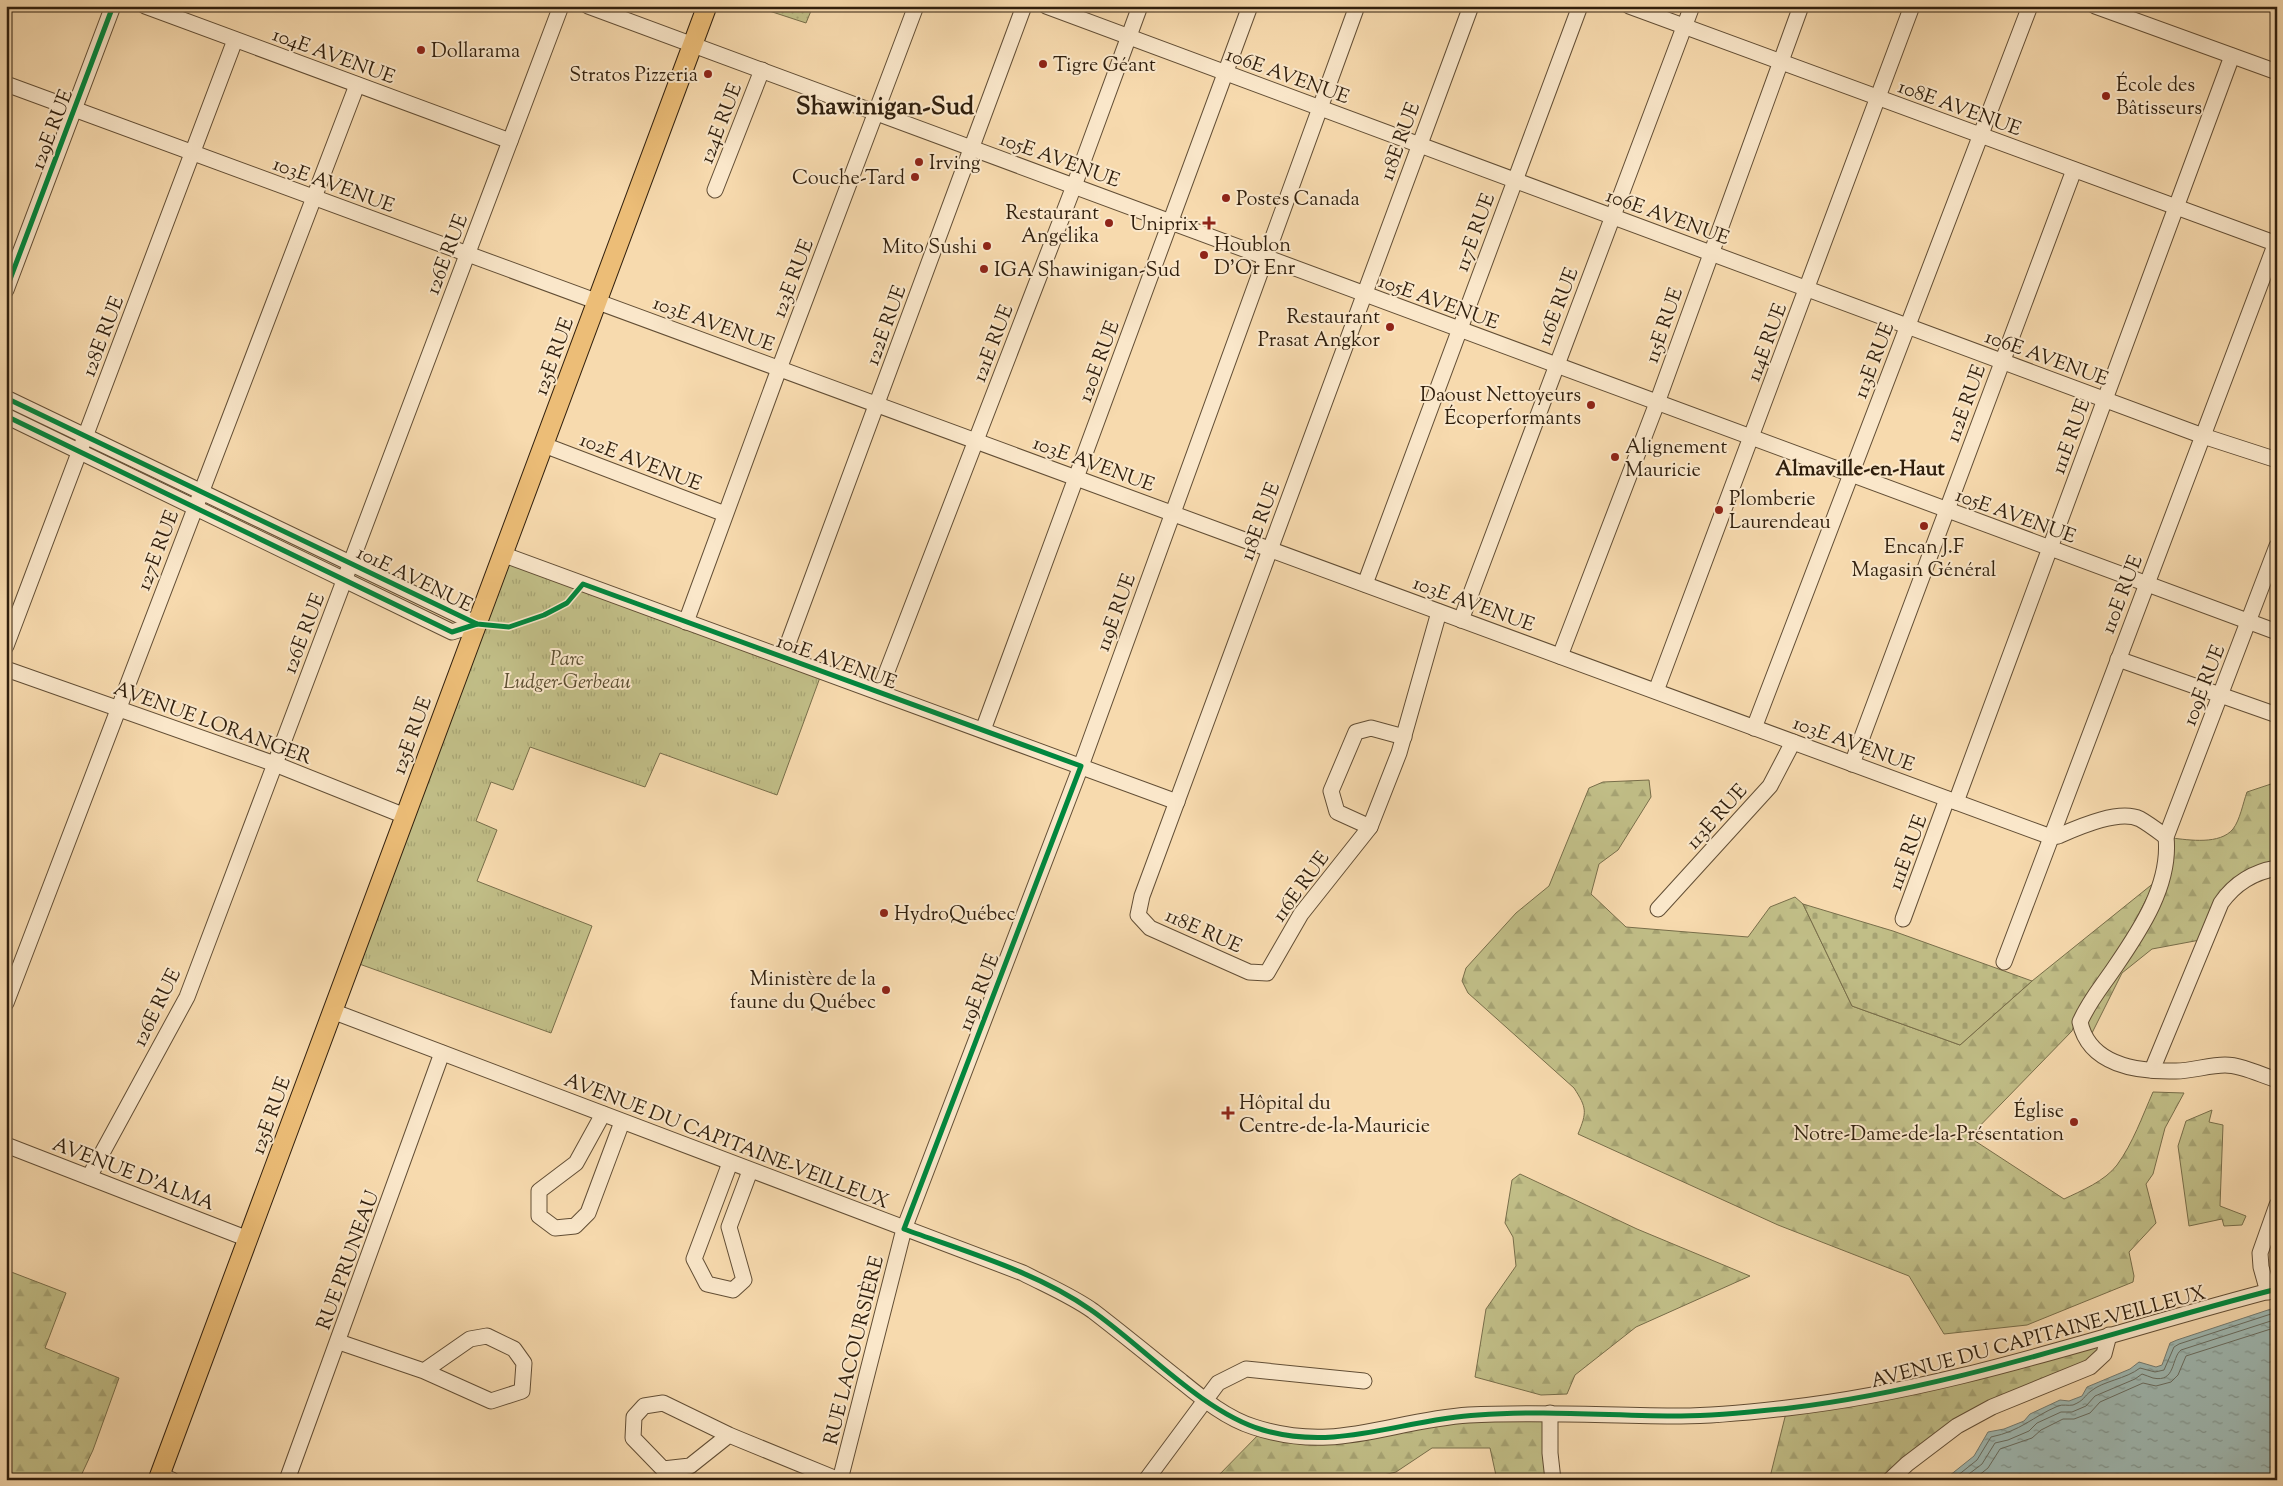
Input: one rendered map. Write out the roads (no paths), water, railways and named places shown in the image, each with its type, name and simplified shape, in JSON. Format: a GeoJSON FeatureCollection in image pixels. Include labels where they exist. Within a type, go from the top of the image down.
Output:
{"type":"FeatureCollection","features":[{"type":"Feature","properties":{"kind":"main road","name":"125E RUE"},"geometry":{"type":"LineString","coordinates":[[163,1478],[248,1239],[707,6]]}},
{"type":"Feature","properties":{"kind":"street","name":"129E RUE"},"geometry":{"type":"LineString","coordinates":[[6,290],[112,6]]}},
{"type":"Feature","properties":{"kind":"street","name":"104E AVENUE"},"geometry":{"type":"LineString","coordinates":[[145,6],[510,141]]}},
{"type":"Feature","properties":{"kind":"street","name":"126E RUE"},"geometry":{"type":"LineString","coordinates":[[89,1177],[187,997],[561,6]]}},
{"type":"Feature","properties":{"kind":"street","name":"105E AVENUE"},"geometry":{"type":"LineString","coordinates":[[588,6],[2277,632]]}},
{"type":"Feature","properties":{"kind":"street","name":"123E RUE"},"geometry":{"type":"LineString","coordinates":[[686,622],[779,368],[916,6]]}},
{"type":"Feature","properties":{"kind":"street","name":"122E RUE"},"geometry":{"type":"LineString","coordinates":[[783,657],[1024,6]]}},
{"type":"Feature","properties":{"kind":"street","name":"106E AVENUE"},"geometry":{"type":"LineString","coordinates":[[1046,6],[2105,400],[2203,436],[2277,460]]}},
{"type":"Feature","properties":{"kind":"street","name":"121E RUE"},"geometry":{"type":"LineString","coordinates":[[879,692],[1074,186],[1140,6]]}},
{"type":"Feature","properties":{"kind":"street","name":"120E RUE"},"geometry":{"type":"LineString","coordinates":[[983,730],[1250,6]]}},
{"type":"Feature","properties":{"kind":"street","name":"119E RUE"},"geometry":{"type":"LineString","coordinates":[[904,1229],[1080,766],[1358,6]]}},
{"type":"Feature","properties":{"kind":"street","name":"118E RUE"},"geometry":{"type":"LineString","coordinates":[[1267,972],[1249,972],[1150,928],[1138,915],[1142,896],[1471,6]]}},
{"type":"Feature","properties":{"kind":"street","name":"117E RUE"},"geometry":{"type":"LineString","coordinates":[[1365,584],[1580,6]]}},
{"type":"Feature","properties":{"kind":"street","name":"108E AVENUE"},"geometry":{"type":"LineString","coordinates":[[1629,6],[2276,243]]}},
{"type":"Feature","properties":{"kind":"street","name":"116E RUE"},"geometry":{"type":"LineString","coordinates":[[1460,620],[1692,6]]}},
{"type":"Feature","properties":{"kind":"street","name":"115E RUE"},"geometry":{"type":"LineString","coordinates":[[1560,656],[1657,403],[1800,6]]}},
{"type":"Feature","properties":{"kind":"street","name":"114E RUE"},"geometry":{"type":"LineString","coordinates":[[1656,691],[1912,6]]}},
{"type":"Feature","properties":{"kind":"street","name":"113E RUE"},"geometry":{"type":"LineString","coordinates":[[1754,728],[2030,6]]}},
{"type":"Feature","properties":{"kind":"street"},"geometry":{"type":"LineString","coordinates":[[2095,6],[2277,72]]}},
{"type":"Feature","properties":{"kind":"street","name":"128E RUE"},"geometry":{"type":"LineString","coordinates":[[6,646],[235,40]]}},
{"type":"Feature","properties":{"kind":"street","name":"111E RUE"},"geometry":{"type":"LineString","coordinates":[[1903,919],[1952,800],[2050,549],[2232,56]]}},
{"type":"Feature","properties":{"kind":"street","name":"124E RUE"},"geometry":{"type":"LineString","coordinates":[[715,190],[762,70]]}},
{"type":"Feature","properties":{"kind":"street","name":"103E AVENUE"},"geometry":{"type":"LineString","coordinates":[[6,84],[2051,837]]}},
{"type":"Feature","properties":{"kind":"street","name":"127E RUE"},"geometry":{"type":"LineString","coordinates":[[6,1003],[357,85]]}},
{"type":"Feature","properties":{"kind":"street","name":"112E RUE"},"geometry":{"type":"LineString","coordinates":[[1852,764],[2074,170]]}},
{"type":"Feature","properties":{"kind":"street","name":"110E RUE"},"geometry":{"type":"LineString","coordinates":[[2004,962],[2276,243]]}},
{"type":"Feature","properties":{"kind":"street","name":"101E AVENUE"},"geometry":{"type":"LineString","coordinates":[[6,398],[477,624]]}},
{"type":"Feature","properties":{"kind":"street","name":"101E AVENUE"},"geometry":{"type":"LineString","coordinates":[[6,416],[452,632],[477,624]]}},
{"type":"Feature","properties":{"kind":"street","name":"102E AVENUE"},"geometry":{"type":"LineString","coordinates":[[544,445],[725,514]]}},
{"type":"Feature","properties":{"kind":"street","name":"109E RUE"},"geometry":{"type":"LineString","coordinates":[[2166,837],[2277,546]]}},
{"type":"Feature","properties":{"kind":"street","name":"101E AVENUE"},"geometry":{"type":"LineString","coordinates":[[502,554],[1177,802]]}},
{"type":"Feature","properties":{"kind":"street","name":"116E RUE"},"geometry":{"type":"LineString","coordinates":[[1267,972],[1301,914],[1370,827],[1404,737],[1439,612]]}},
{"type":"Feature","properties":{"kind":"street"},"geometry":{"type":"LineString","coordinates":[[2118,659],[2277,715]]}},
{"type":"Feature","properties":{"kind":"street","name":"AVENUE LORANGER"},"geometry":{"type":"LineString","coordinates":[[6,669],[275,764],[405,816]]}},
{"type":"Feature","properties":{"kind":"street"},"geometry":{"type":"LineString","coordinates":[[1370,827],[1337,812],[1331,791],[1356,732],[1371,728],[1404,737]]}},
{"type":"Feature","properties":{"kind":"street","name":"113E RUE"},"geometry":{"type":"LineString","coordinates":[[1658,909],[1770,786],[1792,742]]}},
{"type":"Feature","properties":{"kind":"street"},"geometry":{"type":"LineString","coordinates":[[2051,837],[2116,817],[2129,816],[2140,819],[2166,837],[2166,864],[2161,885],[2116,966],[2085,1009],[2080,1022],[2087,1042],[2096,1053],[2122,1065],[2152,1070],[2176,1071],[2226,1065],[2277,1080]]}},
{"type":"Feature","properties":{"kind":"street"},"geometry":{"type":"LineString","coordinates":[[2152,1070],[2215,914],[2231,890],[2246,878],[2262,871],[2277,868]]}},
{"type":"Feature","properties":{"kind":"street","name":"AVENUE DU CAPITAINE-VEILLEUX"},"geometry":{"type":"LineString","coordinates":[[332,1012],[1023,1273],[1089,1308],[1205,1400],[1249,1426],[1284,1436],[1321,1439],[1350,1436],[1455,1416],[1550,1413],[1685,1416],[1787,1408],[1842,1401],[1961,1376],[2272,1290]]}},
{"type":"Feature","properties":{"kind":"street","name":"RUE PRUNEAU"},"geometry":{"type":"LineString","coordinates":[[287,1480],[339,1342],[442,1053]]}},
{"type":"Feature","properties":{"kind":"street"},"geometry":{"type":"LineString","coordinates":[[603,1114],[576,1163],[539,1191],[538,1216],[555,1228],[575,1226],[588,1214],[622,1122]]}},
{"type":"Feature","properties":{"kind":"street","name":"AVENUE D'ALMA"},"geometry":{"type":"LineString","coordinates":[[6,1144],[248,1239]]}},
{"type":"Feature","properties":{"kind":"street"},"geometry":{"type":"LineString","coordinates":[[730,1163],[694,1259],[706,1284],[733,1290],[744,1280],[729,1227],[750,1170]]}},
{"type":"Feature","properties":{"kind":"street"},"geometry":{"type":"LineString","coordinates":[[2272,1290],[2261,1267],[2260,1253],[2277,1206]]}},
{"type":"Feature","properties":{"kind":"street","name":"RUE LACOURSIÈRE"},"geometry":{"type":"LineString","coordinates":[[840,1480],[904,1229]]}},
{"type":"Feature","properties":{"kind":"street"},"geometry":{"type":"LineString","coordinates":[[1890,1480],[1907,1464],[1957,1426],[1992,1407],[2090,1367],[2104,1354],[2109,1335]]}},
{"type":"Feature","properties":{"kind":"street"},"geometry":{"type":"LineString","coordinates":[[339,1342],[424,1371],[491,1401],[522,1391],[524,1363],[514,1348],[487,1336],[470,1339],[424,1371]]}},
{"type":"Feature","properties":{"kind":"street"},"geometry":{"type":"LineString","coordinates":[[1146,1480],[1218,1383],[1246,1369],[1364,1381]]}},
{"type":"Feature","properties":{"kind":"street"},"geometry":{"type":"LineString","coordinates":[[729,1435],[690,1466],[663,1469],[632,1438],[634,1417],[644,1406],[663,1403],[729,1435],[840,1480]]}},
{"type":"Feature","properties":{"kind":"street"},"geometry":{"type":"LineString","coordinates":[[1549,1478],[1550,1413]]}},
{"type":"Feature","properties":{"kind":"water"},"geometry":{"type":"Polygon","coordinates":[[[2277,1307],[2277,1480],[1944,1480],[1974,1456],[1988,1432],[2004,1429],[2024,1421],[2030,1414],[2060,1400],[2069,1401],[2082,1396],[2087,1387],[2130,1369],[2139,1362],[2156,1367],[2162,1365],[2170,1343],[2277,1307]]]}},
{"type":"Feature","properties":{"kind":"place","name":"Dollarama"},"geometry":{"type":"Point","coordinates":[421,50]}},
{"type":"Feature","properties":{"kind":"place","name":"Tigre Géant"},"geometry":{"type":"Point","coordinates":[1043,64]}},
{"type":"Feature","properties":{"kind":"place","name":"Stratos Pizzeria"},"geometry":{"type":"Point","coordinates":[708,74]}},
{"type":"Feature","properties":{"kind":"place","name":"École des Bâtisseurs"},"geometry":{"type":"Point","coordinates":[2106,96]}},
{"type":"Feature","properties":{"kind":"place","name":"Irving"},"geometry":{"type":"Point","coordinates":[919,162]}},
{"type":"Feature","properties":{"kind":"place","name":"Couche-Tard"},"geometry":{"type":"Point","coordinates":[915,177]}},
{"type":"Feature","properties":{"kind":"place","name":"Postes Canada"},"geometry":{"type":"Point","coordinates":[1226,198]}},
{"type":"Feature","properties":{"kind":"place","name":"Restaurant Angelika"},"geometry":{"type":"Point","coordinates":[1109,223]}},
{"type":"Feature","properties":{"kind":"place","name":"Uniprix"},"geometry":{"type":"Point","coordinates":[1209,223]}},
{"type":"Feature","properties":{"kind":"place","name":"Mito Sushi"},"geometry":{"type":"Point","coordinates":[987,246]}},
{"type":"Feature","properties":{"kind":"place","name":"Houblon D'Or Enr"},"geometry":{"type":"Point","coordinates":[1204,255]}},
{"type":"Feature","properties":{"kind":"place","name":"IGA Shawinigan-Sud"},"geometry":{"type":"Point","coordinates":[984,269]}},
{"type":"Feature","properties":{"kind":"place","name":"Restaurant Prasat Angkor"},"geometry":{"type":"Point","coordinates":[1390,327]}},
{"type":"Feature","properties":{"kind":"place","name":"Daoust Nettoyeurs Écoperformants"},"geometry":{"type":"Point","coordinates":[1591,405]}},
{"type":"Feature","properties":{"kind":"place","name":"Alignement Mauricie"},"geometry":{"type":"Point","coordinates":[1615,457]}},
{"type":"Feature","properties":{"kind":"place","name":"Plomberie Laurendeau"},"geometry":{"type":"Point","coordinates":[1719,510]}},
{"type":"Feature","properties":{"kind":"place","name":"Encan J.F Magasin Général"},"geometry":{"type":"Point","coordinates":[1924,526]}},
{"type":"Feature","properties":{"kind":"place","name":"HydroQuébec"},"geometry":{"type":"Point","coordinates":[884,913]}},
{"type":"Feature","properties":{"kind":"place","name":"Ministère de la faune du Québec"},"geometry":{"type":"Point","coordinates":[886,990]}},
{"type":"Feature","properties":{"kind":"place","name":"Hôpital du Centre-de-la-Mauricie"},"geometry":{"type":"Point","coordinates":[1228,1113]}},
{"type":"Feature","properties":{"kind":"place","name":"Église Notre-Dame-de-la-Présentation"},"geometry":{"type":"Point","coordinates":[2074,1122]}},
{"type":"Feature","properties":{"kind":"district","name":"Shawinigan-Sud"},"geometry":{"type":"Point","coordinates":[885,105]}},
{"type":"Feature","properties":{"kind":"district","name":"Almaville-en-Haut"},"geometry":{"type":"Point","coordinates":[1860,468]}},
{"type":"Feature","properties":{"kind":"park label","name":"Parc Ludger-Gerbeau"},"geometry":{"type":"Point","coordinates":[567,670]}}]}
